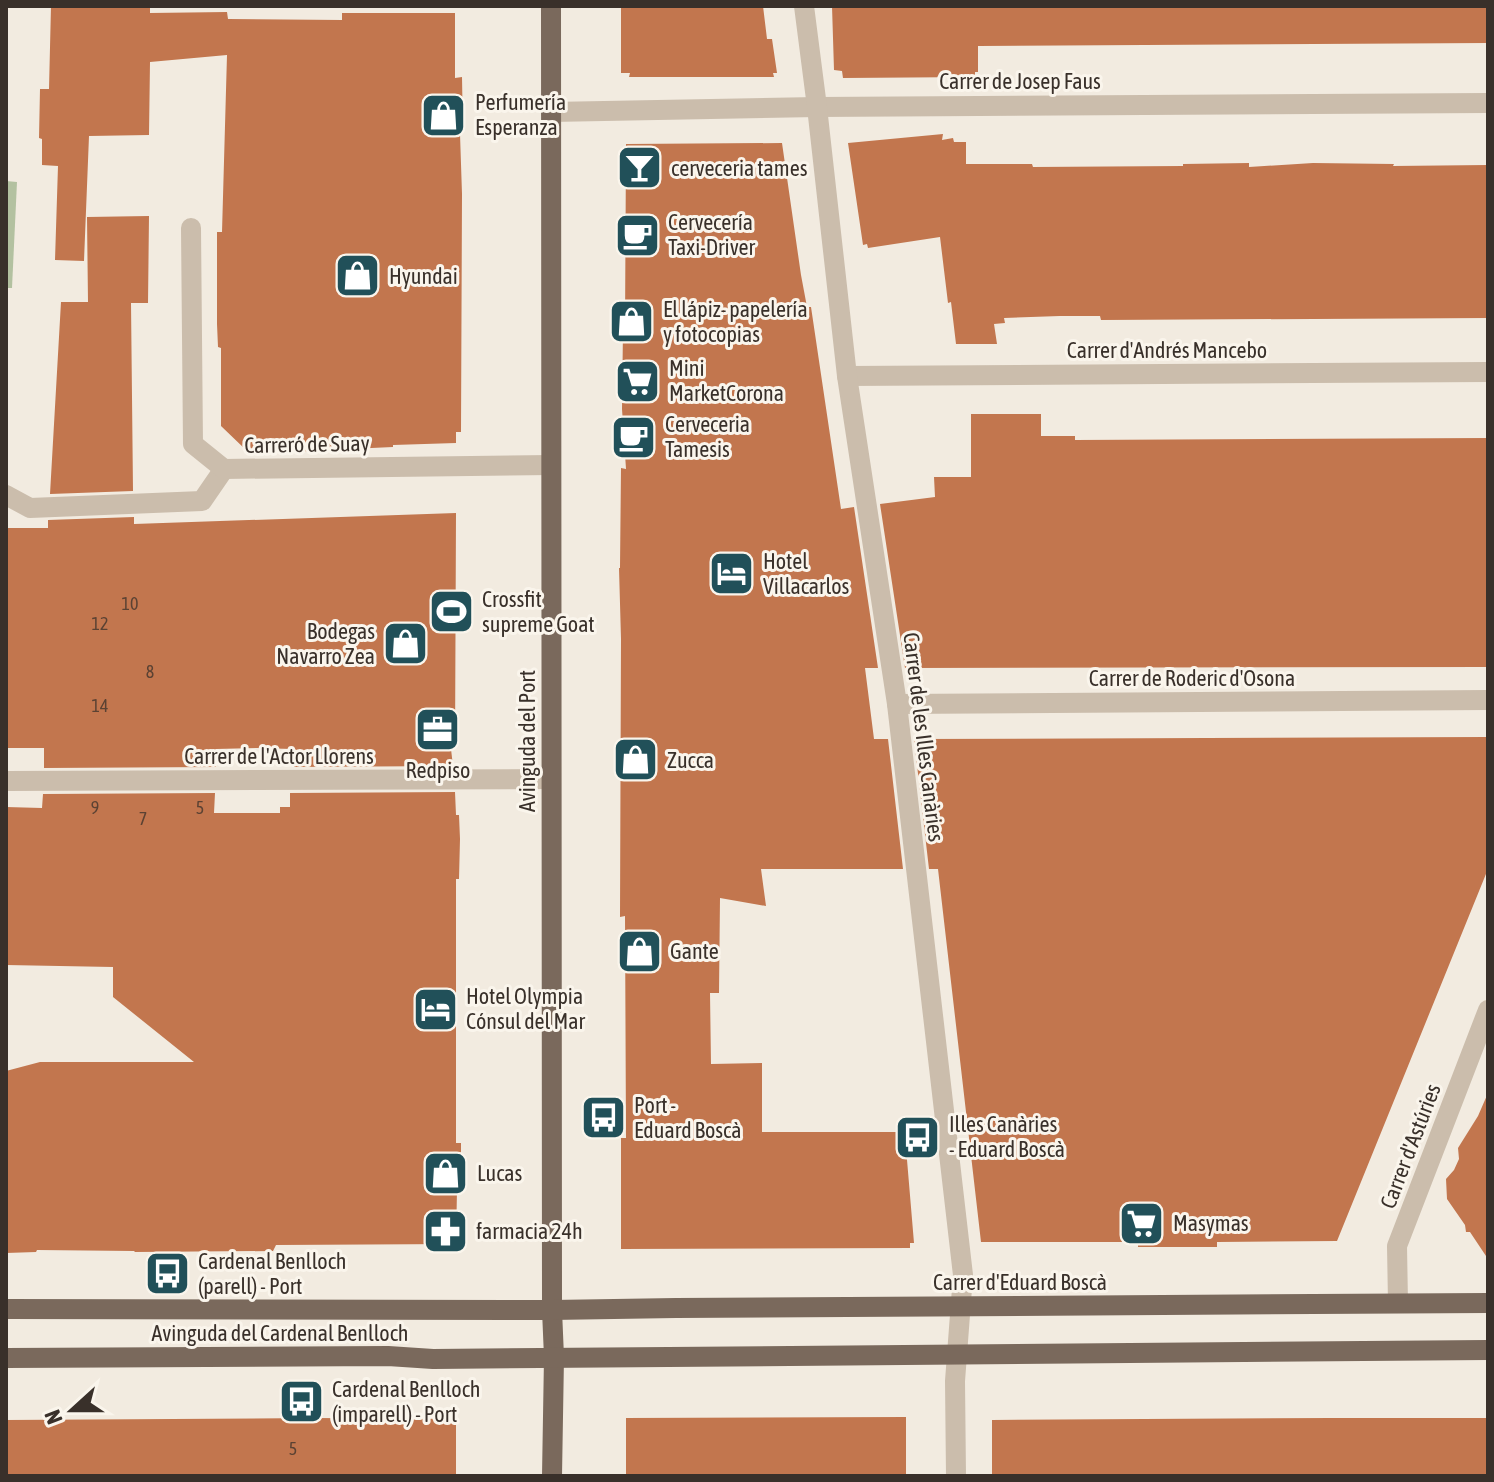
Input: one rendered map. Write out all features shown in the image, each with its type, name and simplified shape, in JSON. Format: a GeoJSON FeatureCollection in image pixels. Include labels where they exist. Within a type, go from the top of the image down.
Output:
{"type":"FeatureCollection","features":[{"type":"Feature","properties":{"kind":"main road","name":"Avinguda del Port"},"geometry":{"type":"LineString","coordinates":[[551,6],[552,1476]]}},
{"type":"Feature","properties":{"kind":"main road","name":"Carrer d'Eduard Boscà"},"geometry":{"type":"LineString","coordinates":[[552,1310],[1488,1303]]}},
{"type":"Feature","properties":{"kind":"main road","name":"Avinguda del Cardenal Benlloch"},"geometry":{"type":"LineString","coordinates":[[6,1309],[552,1310]]}},
{"type":"Feature","properties":{"kind":"main road"},"geometry":{"type":"LineString","coordinates":[[554,1357],[1488,1350]]}},
{"type":"Feature","properties":{"kind":"main road","name":"Avinguda del Cardenal Benlloch"},"geometry":{"type":"LineString","coordinates":[[6,1358],[554,1357]]}},
{"type":"Feature","properties":{"kind":"street","name":"Carrer de les Illes Canàries"},"geometry":{"type":"LineString","coordinates":[[804,6],[847,376],[897,704],[963,1275],[955,1381],[956,1476]]}},
{"type":"Feature","properties":{"kind":"street","name":"Carrer de Josep Faus"},"geometry":{"type":"LineString","coordinates":[[551,112],[817,107],[1488,103]]}},
{"type":"Feature","properties":{"kind":"street","name":"Carreró de Suay"},"geometry":{"type":"LineString","coordinates":[[191,228],[193,444],[224,469],[551,465]]}},
{"type":"Feature","properties":{"kind":"street","name":"Carrer d'Andrés Mancebo"},"geometry":{"type":"LineString","coordinates":[[847,376],[1488,372]]}},
{"type":"Feature","properties":{"kind":"street"},"geometry":{"type":"LineString","coordinates":[[6,495],[30,508],[202,501],[224,469]]}},
{"type":"Feature","properties":{"kind":"street","name":"Carrer de Roderic d'Osona"},"geometry":{"type":"LineString","coordinates":[[897,704],[1488,700]]}},
{"type":"Feature","properties":{"kind":"street","name":"Carrer de l'Actor Llorens"},"geometry":{"type":"LineString","coordinates":[[6,781],[551,779]]}},
{"type":"Feature","properties":{"kind":"street","name":"Carrer d'Astúries"},"geometry":{"type":"LineString","coordinates":[[1398,1303],[1397,1246],[1488,1010]]}},
{"type":"Feature","properties":{"kind":"green space"},"geometry":{"type":"Polygon","coordinates":[[[6,181],[17,182],[12,288],[6,288],[6,181]]]}},
{"type":"Feature","properties":{"kind":"building"},"geometry":{"type":"Polygon","coordinates":[[[51,6],[150,6],[150,13],[227,12],[228,19],[342,20],[342,13],[455,13],[455,78],[462,77],[463,134],[460,134],[461,432],[456,432],[456,443],[393,445],[350,449],[350,452],[246,450],[221,426],[217,232],[222,232],[227,55],[150,62],[149,135],[89,136],[84,261],[55,260],[58,166],[42,165],[42,139],[39,138],[40,89],[49,89],[51,6]]]}},
{"type":"Feature","properties":{"kind":"building"},"geometry":{"type":"Polygon","coordinates":[[[621,6],[763,6],[767,39],[772,39],[777,73],[773,73],[774,77],[629,77],[630,73],[621,73],[621,6]]]}},
{"type":"Feature","properties":{"kind":"building"},"geometry":{"type":"Polygon","coordinates":[[[832,6],[1488,6],[1488,43],[978,46],[978,72],[975,72],[975,77],[843,78],[842,71],[834,70],[832,6]]]}},
{"type":"Feature","properties":{"kind":"building"},"geometry":{"type":"Polygon","coordinates":[[[943,134],[942,140],[953,138],[954,142],[966,142],[966,164],[1032,164],[1033,167],[1249,163],[1249,167],[1313,163],[1488,165],[1488,318],[1004,318],[1005,323],[994,324],[997,344],[956,344],[940,237],[868,248],[867,244],[863,245],[848,143],[943,134]]]}},
{"type":"Feature","properties":{"kind":"building"},"geometry":{"type":"Polygon","coordinates":[[[782,143],[801,275],[807,307],[811,307],[841,509],[854,507],[878,668],[865,668],[874,739],[888,739],[903,869],[761,869],[766,906],[720,898],[719,993],[710,993],[711,1064],[762,1063],[762,1132],[902,1132],[905,1136],[914,1243],[910,1243],[910,1248],[621,1249],[621,1138],[626,1138],[625,916],[620,917],[619,568],[621,468],[626,469],[622,409],[626,144],[782,143]]]}},
{"type":"Feature","properties":{"kind":"building"},"geometry":{"type":"Polygon","coordinates":[[[149,216],[148,303],[131,303],[133,491],[50,494],[61,302],[88,302],[87,217],[149,216]]]}},
{"type":"Feature","properties":{"kind":"building"},"geometry":{"type":"Polygon","coordinates":[[[971,414],[1041,414],[1041,436],[1075,436],[1075,440],[1488,438],[1488,667],[905,668],[880,504],[935,497],[934,477],[971,477],[971,414]]]}},
{"type":"Feature","properties":{"kind":"building"},"geometry":{"type":"Polygon","coordinates":[[[456,513],[453,766],[291,767],[292,749],[257,748],[216,749],[216,767],[44,768],[44,748],[6,748],[6,528],[48,528],[48,520],[134,517],[134,524],[456,513]]]}},
{"type":"Feature","properties":{"kind":"building"},"geometry":{"type":"Polygon","coordinates":[[[1488,737],[1488,869],[1337,1241],[1217,1242],[1217,1247],[1138,1247],[1138,1242],[981,1242],[938,869],[929,869],[914,739],[1488,737]]]}},
{"type":"Feature","properties":{"kind":"building"},"geometry":{"type":"Polygon","coordinates":[[[455,792],[460,839],[459,879],[456,879],[456,1143],[461,1143],[456,1244],[276,1245],[273,1251],[37,1250],[6,1253],[6,1071],[40,1062],[194,1062],[113,997],[113,967],[6,965],[6,807],[42,808],[43,794],[215,793],[214,813],[280,813],[280,807],[290,807],[290,793],[455,792]]]}},
{"type":"Feature","properties":{"kind":"building"},"geometry":{"type":"Polygon","coordinates":[[[1488,1093],[1488,1259],[1470,1232],[1466,1232],[1465,1225],[1447,1199],[1446,1179],[1454,1170],[1459,1159],[1458,1148],[1488,1093]]]}},
{"type":"Feature","properties":{"kind":"building"},"geometry":{"type":"Polygon","coordinates":[[[906,1417],[906,1476],[626,1476],[626,1418],[906,1417]]]}},
{"type":"Feature","properties":{"kind":"building"},"geometry":{"type":"Polygon","coordinates":[[[1488,1418],[1488,1476],[992,1476],[992,1420],[1488,1418]]]}},
{"type":"Feature","properties":{"kind":"building"},"geometry":{"type":"Polygon","coordinates":[[[456,1419],[456,1476],[6,1476],[6,1420],[456,1419]]]}},
{"type":"Feature","properties":{"kind":"place","name":"Perfumería Esperanza"},"geometry":{"type":"Point","coordinates":[444,115]}},
{"type":"Feature","properties":{"kind":"place","name":"cerveceria tames"},"geometry":{"type":"Point","coordinates":[640,168]}},
{"type":"Feature","properties":{"kind":"place","name":"Cervecería Taxi-Driver"},"geometry":{"type":"Point","coordinates":[637,235]}},
{"type":"Feature","properties":{"kind":"place","name":"Hyundai"},"geometry":{"type":"Point","coordinates":[358,276]}},
{"type":"Feature","properties":{"kind":"place","name":"El lápiz- papelería y fotocopias"},"geometry":{"type":"Point","coordinates":[632,322]}},
{"type":"Feature","properties":{"kind":"place","name":"Mini MarketCorona"},"geometry":{"type":"Point","coordinates":[638,381]}},
{"type":"Feature","properties":{"kind":"place","name":"Cerveceria Tamesis"},"geometry":{"type":"Point","coordinates":[634,437]}},
{"type":"Feature","properties":{"kind":"place","name":"Hotel Villacarlos"},"geometry":{"type":"Point","coordinates":[732,574]}},
{"type":"Feature","properties":{"kind":"place","name":"Crossfit supreme Goat"},"geometry":{"type":"Point","coordinates":[451,612]}},
{"type":"Feature","properties":{"kind":"place","name":"Bodegas Navarro Zea"},"geometry":{"type":"Point","coordinates":[406,644]}},
{"type":"Feature","properties":{"kind":"place","name":"Redpiso"},"geometry":{"type":"Point","coordinates":[438,729]}},
{"type":"Feature","properties":{"kind":"place","name":"Zucca"},"geometry":{"type":"Point","coordinates":[636,760]}},
{"type":"Feature","properties":{"kind":"place","name":"Gante"},"geometry":{"type":"Point","coordinates":[639,951]}},
{"type":"Feature","properties":{"kind":"place","name":"Hotel Olympia Cónsul del Mar"},"geometry":{"type":"Point","coordinates":[435,1009]}},
{"type":"Feature","properties":{"kind":"place","name":"Port - Eduard Boscà"},"geometry":{"type":"Point","coordinates":[603,1118]}},
{"type":"Feature","properties":{"kind":"place","name":"Illes Canàries - Eduard Boscà"},"geometry":{"type":"Point","coordinates":[918,1137]}},
{"type":"Feature","properties":{"kind":"place","name":"Lucas"},"geometry":{"type":"Point","coordinates":[446,1173]}},
{"type":"Feature","properties":{"kind":"place","name":"Masymas"},"geometry":{"type":"Point","coordinates":[1142,1223]}},
{"type":"Feature","properties":{"kind":"place","name":"farmacia 24h"},"geometry":{"type":"Point","coordinates":[445,1231]}},
{"type":"Feature","properties":{"kind":"place","name":"Cardenal Benlloch (parell) - Port"},"geometry":{"type":"Point","coordinates":[167,1274]}},
{"type":"Feature","properties":{"kind":"place","name":"Cardenal Benlloch (imparell) - Port"},"geometry":{"type":"Point","coordinates":[301,1402]}}]}
